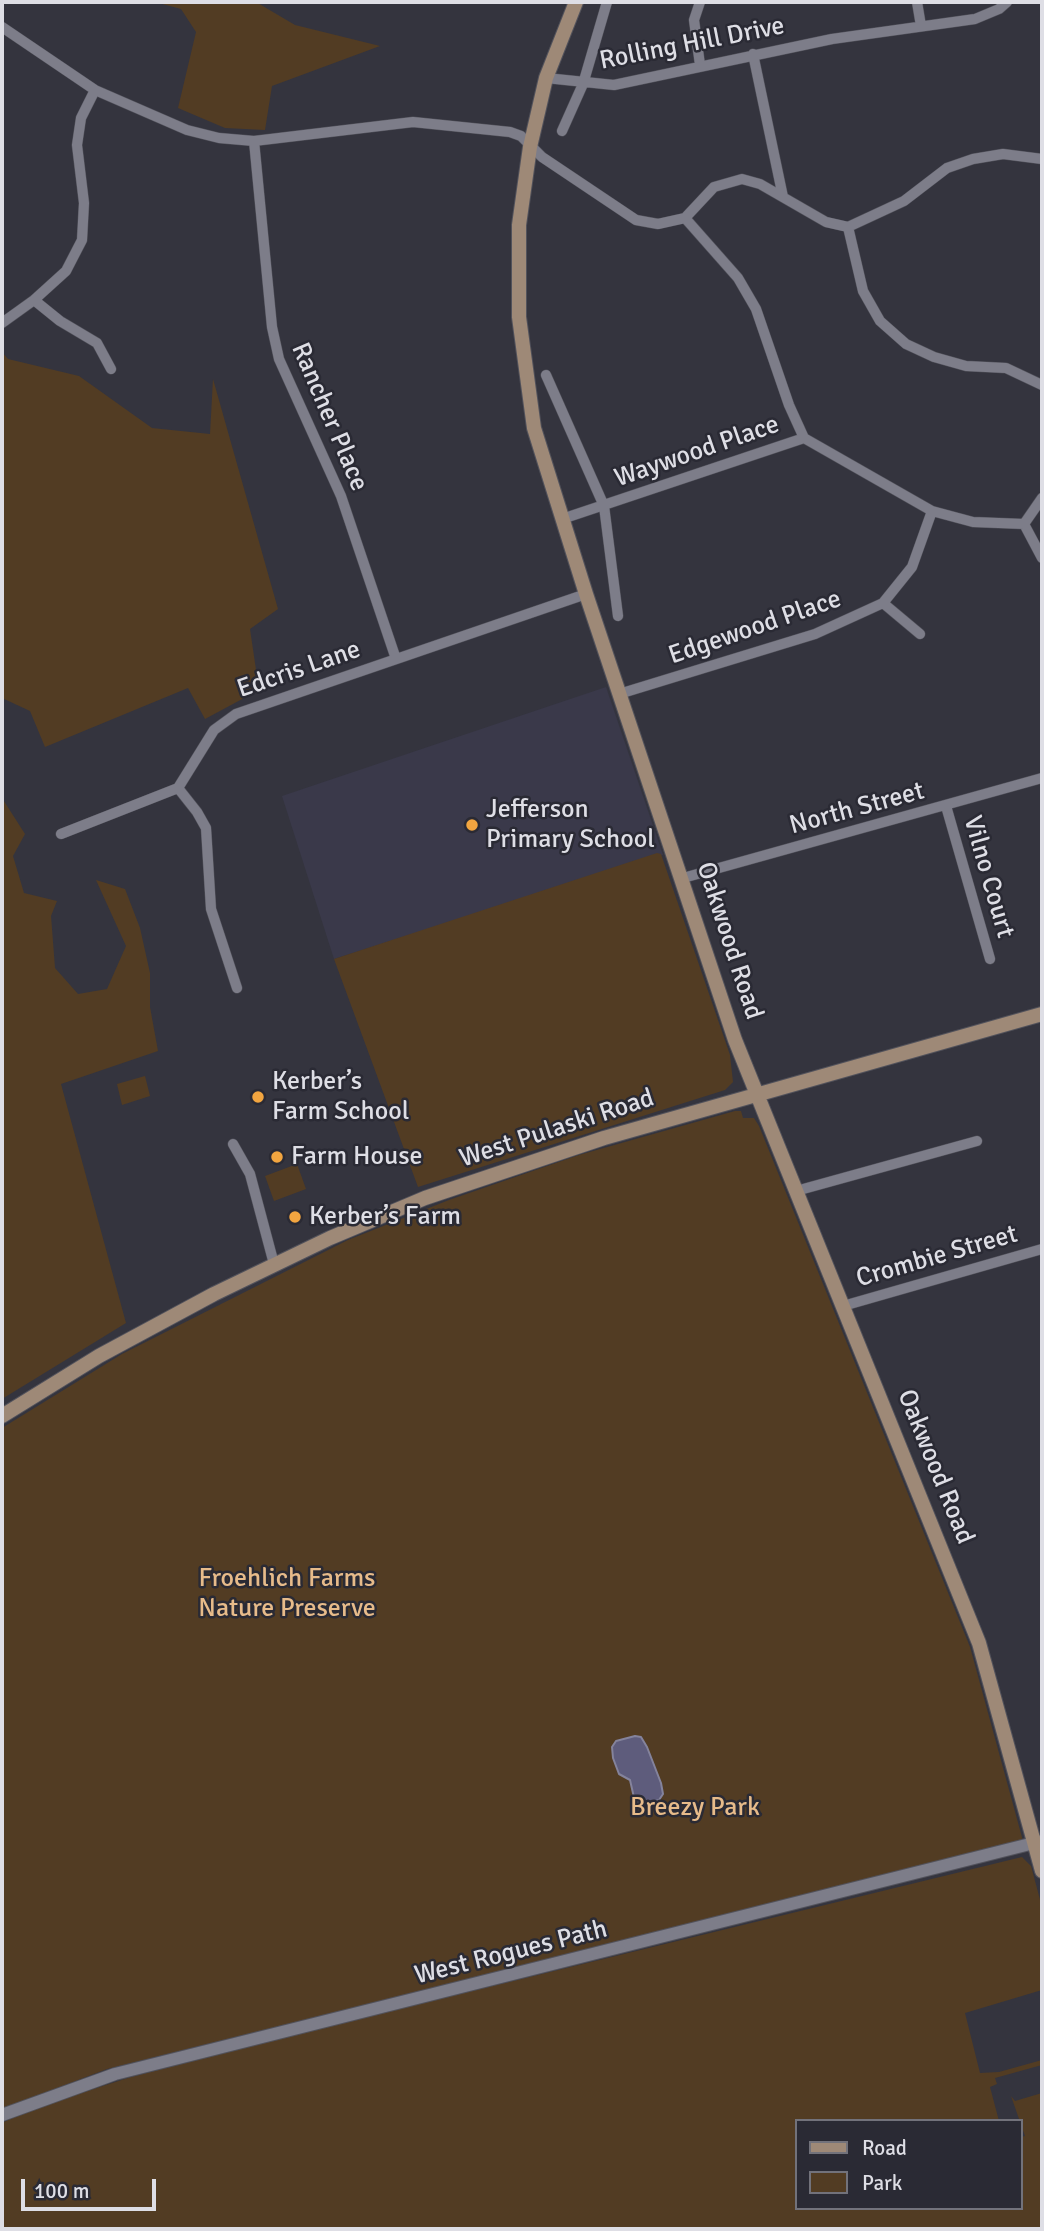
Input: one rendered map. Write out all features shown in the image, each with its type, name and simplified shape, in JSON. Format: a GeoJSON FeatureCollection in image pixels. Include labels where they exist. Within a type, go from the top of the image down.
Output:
{"type":"FeatureCollection","features":[{"type":"Feature","properties":{"kind":"main road","name":"Oakwood Road"},"geometry":{"type":"LineString","coordinates":[[576,2],[547,78],[531,144],[519,225],[519,317],[534,428],[619,694],[756,1094],[979,1643],[1039,1842],[1042,1871]]}},
{"type":"Feature","properties":{"kind":"main road","name":"West Pulaski Road"},"geometry":{"type":"LineString","coordinates":[[2,1416],[99,1356],[274,1264],[400,1208],[509,1168],[756,1094],[1042,1014]]}},
{"type":"Feature","properties":{"kind":"street"},"geometry":{"type":"LineString","coordinates":[[562,131],[583,83],[607,2]]}},
{"type":"Feature","properties":{"kind":"street"},"geometry":{"type":"LineString","coordinates":[[700,65],[694,20],[701,2]]}},
{"type":"Feature","properties":{"kind":"street"},"geometry":{"type":"LineString","coordinates":[[918,2],[921,26]]}},
{"type":"Feature","properties":{"kind":"street","name":"Rolling Hill Drive"},"geometry":{"type":"LineString","coordinates":[[547,78],[614,85],[753,54],[975,19],[999,9],[1007,2]]}},
{"type":"Feature","properties":{"kind":"street"},"geometry":{"type":"LineString","coordinates":[[2,27],[95,90],[187,130],[219,138],[254,141],[413,122],[510,132],[531,144],[541,157],[636,220],[658,223],[685,218],[714,187],[742,179],[760,184],[809,214],[848,228],[904,201],[947,168],[973,159],[1003,154],[1042,159]]}},
{"type":"Feature","properties":{"kind":"street"},"geometry":{"type":"LineString","coordinates":[[753,54],[783,197]]}},
{"type":"Feature","properties":{"kind":"street"},"geometry":{"type":"LineString","coordinates":[[2,323],[34,300],[66,271],[82,240],[84,203],[77,145],[81,118],[95,90]]}},
{"type":"Feature","properties":{"kind":"street","name":"Rancher Place"},"geometry":{"type":"LineString","coordinates":[[254,141],[272,327],[279,359],[341,496],[396,659]]}},
{"type":"Feature","properties":{"kind":"street"},"geometry":{"type":"LineString","coordinates":[[685,218],[738,278],[756,309],[789,405],[804,438],[932,511],[973,522],[1024,524]]}},
{"type":"Feature","properties":{"kind":"street"},"geometry":{"type":"LineString","coordinates":[[848,228],[863,291],[880,321],[906,344],[934,357],[966,366],[1006,368],[1042,385]]}},
{"type":"Feature","properties":{"kind":"street"},"geometry":{"type":"LineString","coordinates":[[34,300],[60,321],[97,344],[111,369]]}},
{"type":"Feature","properties":{"kind":"street"},"geometry":{"type":"LineString","coordinates":[[546,374],[604,506],[618,615]]}},
{"type":"Feature","properties":{"kind":"street","name":"Waywood Place"},"geometry":{"type":"LineString","coordinates":[[562,519],[804,438]]}},
{"type":"Feature","properties":{"kind":"street"},"geometry":{"type":"LineString","coordinates":[[1024,524],[1042,498]]}},
{"type":"Feature","properties":{"kind":"street","name":"Edgewood Place"},"geometry":{"type":"LineString","coordinates":[[619,694],[816,634],[883,603],[912,567],[932,511]]}},
{"type":"Feature","properties":{"kind":"street"},"geometry":{"type":"LineString","coordinates":[[1024,524],[1042,558]]}},
{"type":"Feature","properties":{"kind":"street","name":"Edcris Lane"},"geometry":{"type":"LineString","coordinates":[[178,788],[214,730],[236,714],[586,594]]}},
{"type":"Feature","properties":{"kind":"street"},"geometry":{"type":"LineString","coordinates":[[883,603],[920,634]]}},
{"type":"Feature","properties":{"kind":"street","name":"North Street"},"geometry":{"type":"LineString","coordinates":[[682,878],[1042,778]]}},
{"type":"Feature","properties":{"kind":"street"},"geometry":{"type":"LineString","coordinates":[[61,834],[178,788],[206,828],[211,909],[237,988]]}},
{"type":"Feature","properties":{"kind":"street","name":"Vilno Court"},"geometry":{"type":"LineString","coordinates":[[946,806],[990,959]]}},
{"type":"Feature","properties":{"kind":"street"},"geometry":{"type":"LineString","coordinates":[[796,1191],[977,1141]]}},
{"type":"Feature","properties":{"kind":"street"},"geometry":{"type":"LineString","coordinates":[[233,1144],[250,1174],[274,1264]]}},
{"type":"Feature","properties":{"kind":"street","name":"Crombie Street"},"geometry":{"type":"LineString","coordinates":[[843,1307],[1042,1249]]}},
{"type":"Feature","properties":{"kind":"street","name":"West Rogues Path"},"geometry":{"type":"LineString","coordinates":[[2,2115],[116,2074],[1039,1842]]}},
{"type":"Feature","properties":{"kind":"shaded area","name":"Jefferson Primary School"},"geometry":{"type":"Polygon","coordinates":[[[606,687],[663,855],[334,959],[282,796],[606,687]]]}},
{"type":"Feature","properties":{"kind":"shaded area"},"geometry":{"type":"Polygon","coordinates":[[[641,1737],[647,1747],[661,1783],[663,1794],[659,1800],[650,1803],[635,1802],[630,1780],[619,1774],[613,1758],[612,1747],[616,1741],[641,1737]]]}},
{"type":"Feature","properties":{"kind":"green space"},"geometry":{"type":"Polygon","coordinates":[[[155,2],[256,2],[295,25],[380,46],[272,86],[265,130],[225,128],[178,108],[196,32],[181,9],[155,2]]]}},
{"type":"Feature","properties":{"kind":"green space"},"geometry":{"type":"Polygon","coordinates":[[[2,352],[8,359],[79,376],[152,428],[210,434],[213,379],[278,609],[250,629],[259,690],[205,719],[188,688],[45,747],[30,711],[2,698],[2,352]]]}},
{"type":"Feature","properties":{"kind":"green space"},"geometry":{"type":"Polygon","coordinates":[[[2,798],[25,834],[13,856],[24,893],[57,901],[51,916],[55,968],[78,994],[107,989],[126,946],[96,880],[125,889],[140,928],[150,973],[150,1007],[158,1051],[61,1084],[126,1323],[2,1399],[2,798]]]}},
{"type":"Feature","properties":{"kind":"green space"},"geometry":{"type":"Polygon","coordinates":[[[657,853],[661,854],[730,1055],[733,1082],[725,1090],[418,1187],[334,959],[657,853]]]}},
{"type":"Feature","properties":{"kind":"green space"},"geometry":{"type":"Polygon","coordinates":[[[145,1076],[150,1096],[122,1105],[117,1084],[145,1076]]]}},
{"type":"Feature","properties":{"kind":"green space","name":"Froehlich Farms Nature Preserve"},"geometry":{"type":"Polygon","coordinates":[[[741,1111],[743,1118],[754,1118],[759,1126],[970,1647],[1023,1841],[107,2069],[2,2109],[2,1428],[122,1354],[348,1240],[449,1200],[579,1155],[741,1111]]]}},
{"type":"Feature","properties":{"kind":"green space"},"geometry":{"type":"Polygon","coordinates":[[[297,1164],[306,1189],[274,1201],[265,1176],[297,1164]]]}},
{"type":"Feature","properties":{"kind":"green space"},"geometry":{"type":"Polygon","coordinates":[[[1022,1857],[1031,1866],[1042,1907],[1042,1990],[965,2013],[980,2073],[999,2072],[1042,2060],[1042,2065],[995,2078],[997,2084],[990,2087],[998,2119],[796,2119],[796,2210],[1023,2210],[1025,2136],[1023,2119],[1019,2119],[1011,2096],[1015,2101],[1042,2093],[1042,2229],[2,2229],[2,2123],[31,2109],[131,2077],[349,2021],[1022,1857]]]}},
{"type":"Feature","properties":{"kind":"place","name":"Jefferson Primary School"},"geometry":{"type":"Point","coordinates":[472,825]}},
{"type":"Feature","properties":{"kind":"place","name":"Kerber’s Farm School"},"geometry":{"type":"Point","coordinates":[258,1097]}},
{"type":"Feature","properties":{"kind":"place","name":"Farm House"},"geometry":{"type":"Point","coordinates":[277,1157]}},
{"type":"Feature","properties":{"kind":"place","name":"Kerber’s Farm"},"geometry":{"type":"Point","coordinates":[295,1217]}},
{"type":"Feature","properties":{"kind":"park label","name":"Breezy Park"},"geometry":{"type":"Point","coordinates":[695,1808]}}]}
